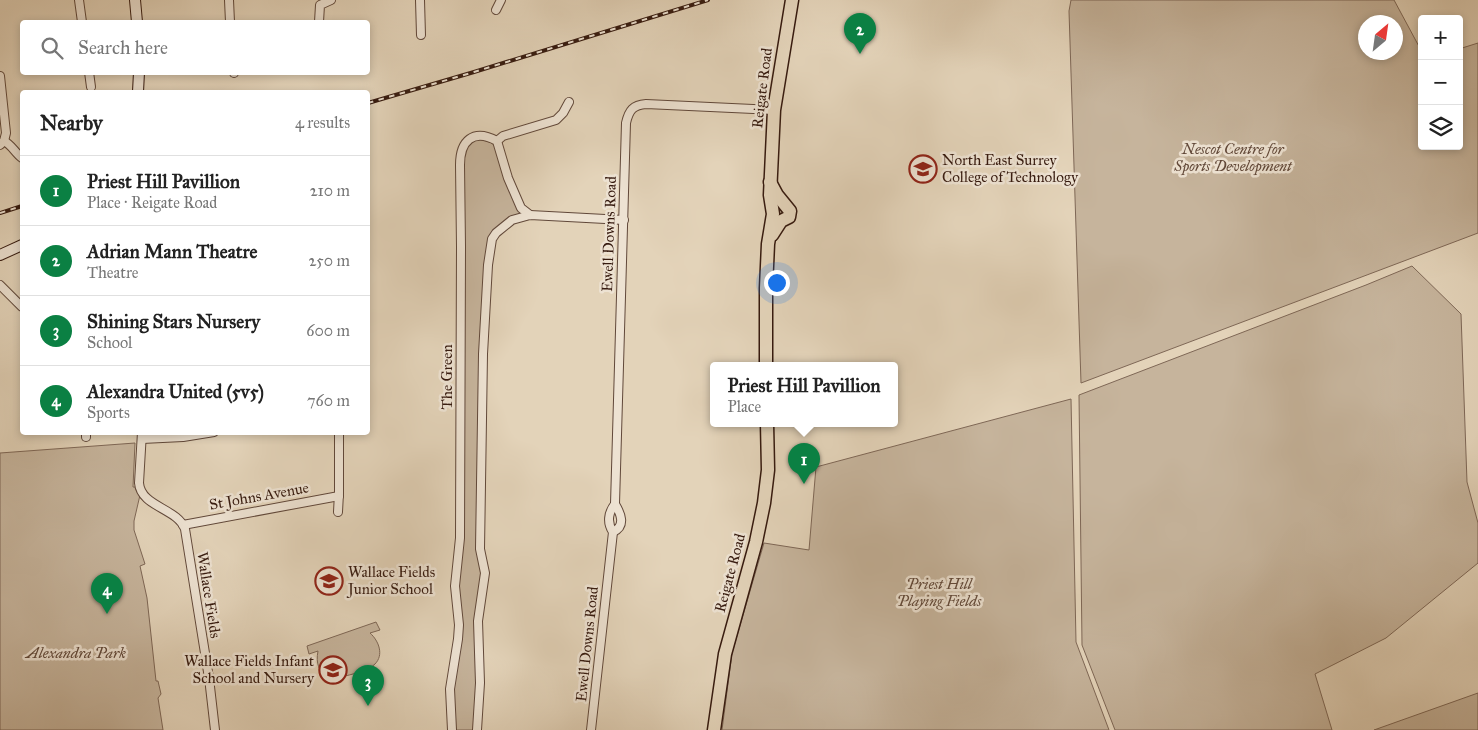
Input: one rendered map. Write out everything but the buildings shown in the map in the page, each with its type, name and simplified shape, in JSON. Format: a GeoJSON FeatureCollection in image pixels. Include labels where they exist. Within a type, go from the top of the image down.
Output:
{"type":"FeatureCollection","features":[{"type":"Feature","properties":{"kind":"highway","name":"Reigate Road"},"geometry":{"type":"LineString","coordinates":[[776,215],[770,195],[774,110],[792,0]]}},
{"type":"Feature","properties":{"kind":"highway"},"geometry":{"type":"LineString","coordinates":[[766,362],[766,288],[769,239],[779,204],[785,204],[770,181]]}},
{"type":"Feature","properties":{"kind":"highway","name":"Reigate Road"},"geometry":{"type":"LineString","coordinates":[[714,730],[725,654],[756,542],[764,503],[768,470],[767,427]]}},
{"type":"Feature","properties":{"kind":"main road"},"geometry":{"type":"LineString","coordinates":[[135,0],[136,20]]}},
{"type":"Feature","properties":{"kind":"main road"},"geometry":{"type":"LineString","coordinates":[[138,90],[139,75]]}},
{"type":"Feature","properties":{"kind":"main road"},"geometry":{"type":"LineString","coordinates":[[0,255],[20,246]]}},
{"type":"Feature","properties":{"kind":"street"},"geometry":{"type":"LineString","coordinates":[[79,0],[82,20]]}},
{"type":"Feature","properties":{"kind":"street"},"geometry":{"type":"LineString","coordinates":[[229,0],[230,20]]}},
{"type":"Feature","properties":{"kind":"street"},"geometry":{"type":"LineString","coordinates":[[319,20],[320,5],[331,0]]}},
{"type":"Feature","properties":{"kind":"street"},"geometry":{"type":"LineString","coordinates":[[420,0],[421,35]]}},
{"type":"Feature","properties":{"kind":"street"},"geometry":{"type":"LineString","coordinates":[[496,10],[501,0]]}},
{"type":"Feature","properties":{"kind":"street"},"geometry":{"type":"LineString","coordinates":[[89,75],[91,87]]}},
{"type":"Feature","properties":{"kind":"street"},"geometry":{"type":"LineString","coordinates":[[0,76],[6,126],[2,143],[12,146],[20,156]]}},
{"type":"Feature","properties":{"kind":"street"},"geometry":{"type":"LineString","coordinates":[[530,215],[520,208],[508,178],[497,141],[504,136],[556,120],[564,113],[569,102]]}},
{"type":"Feature","properties":{"kind":"street","name":"Ewell Downs Road"},"geometry":{"type":"LineString","coordinates":[[613,532],[618,530],[622,522],[621,515],[615,504],[626,123],[631,108],[646,104],[774,110]]}},
{"type":"Feature","properties":{"kind":"street","name":"The Green"},"geometry":{"type":"LineString","coordinates":[[452,730],[450,689],[459,625],[456,586],[460,519],[460,154],[466,141],[472,137],[488,136],[497,141]]}},
{"type":"Feature","properties":{"kind":"street"},"geometry":{"type":"LineString","coordinates":[[476,730],[480,682],[478,621],[485,573],[480,549],[483,354],[488,256],[492,239],[496,233],[512,220],[530,215],[624,220]]}},
{"type":"Feature","properties":{"kind":"street"},"geometry":{"type":"LineString","coordinates":[[0,285],[20,306]]}},
{"type":"Feature","properties":{"kind":"street"},"geometry":{"type":"LineString","coordinates":[[183,525],[141,492],[139,483],[142,436],[183,438],[198,435]]}},
{"type":"Feature","properties":{"kind":"street"},"geometry":{"type":"LineString","coordinates":[[338,512],[339,435]]}},
{"type":"Feature","properties":{"kind":"street","name":"St Johns Avenue"},"geometry":{"type":"LineString","coordinates":[[183,525],[339,496]]}},
{"type":"Feature","properties":{"kind":"street","name":"Ewell Downs Road"},"geometry":{"type":"LineString","coordinates":[[591,730],[613,532],[609,526],[609,519],[615,504]]}},
{"type":"Feature","properties":{"kind":"street","name":"Wallace Fields"},"geometry":{"type":"LineString","coordinates":[[183,525],[209,678],[215,730]]}},
{"type":"Feature","properties":{"kind":"green space","name":"Nescot Centre for Sports Development"},"geometry":{"type":"Polygon","coordinates":[[[1071,0],[1394,0],[1402,15],[1358,15],[1358,60],[1403,60],[1403,17],[1418,45],[1418,150],[1463,150],[1463,48],[1478,43],[1478,233],[1081,383],[1069,11],[1071,0]]]}},
{"type":"Feature","properties":{"kind":"green space"},"geometry":{"type":"Polygon","coordinates":[[[481,139],[492,143],[495,147],[504,178],[521,214],[489,240],[482,573],[475,620],[478,682],[474,730],[455,730],[453,693],[458,586],[462,162],[467,146],[472,141],[481,139]]]}},
{"type":"Feature","properties":{"kind":"green space"},"geometry":{"type":"Polygon","coordinates":[[[1412,266],[1461,314],[1467,482],[1478,523],[1478,563],[1386,638],[1315,674],[1332,730],[1115,730],[1082,645],[1079,395],[1412,266]]]}},
{"type":"Feature","properties":{"kind":"green space","name":"Priest Hill Playing Fields"},"geometry":{"type":"Polygon","coordinates":[[[1071,399],[1076,642],[1109,730],[722,730],[732,653],[764,543],[809,550],[816,467],[1071,399]]]}},
{"type":"Feature","properties":{"kind":"green space","name":"Alexandra Park"},"geometry":{"type":"Polygon","coordinates":[[[135,443],[133,487],[135,487],[140,495],[134,521],[134,530],[145,564],[140,566],[147,598],[156,681],[158,681],[161,694],[158,698],[163,730],[0,730],[0,453],[135,443]]]}},
{"type":"Feature","properties":{"kind":"green space"},"geometry":{"type":"Polygon","coordinates":[[[376,622],[380,630],[370,633],[376,640],[380,652],[375,664],[367,669],[346,676],[332,676],[322,671],[319,666],[317,660],[318,651],[309,654],[307,646],[376,622]]]}},
{"type":"Feature","properties":{"kind":"green space"},"geometry":{"type":"Polygon","coordinates":[[[1478,693],[1478,730],[1374,730],[1478,693]]]}},
{"type":"Feature","properties":{"kind":"railway"},"geometry":{"type":"LineString","coordinates":[[370,102],[708,0]]}},
{"type":"Feature","properties":{"kind":"railway"},"geometry":{"type":"LineString","coordinates":[[0,213],[20,207]]}},
{"type":"Feature","properties":{"kind":"place","name":"Adrian Mann Theatre"},"geometry":{"type":"Point","coordinates":[860,54]}},
{"type":"Feature","properties":{"kind":"place","name":"North East Surrey College of Technology"},"geometry":{"type":"Point","coordinates":[923,169]}},
{"type":"Feature","properties":{"kind":"place","name":"Priest Hill Pavillion"},"geometry":{"type":"Point","coordinates":[804,484]}},
{"type":"Feature","properties":{"kind":"place","name":"Wallace Fields Junior School"},"geometry":{"type":"Point","coordinates":[329,581]}},
{"type":"Feature","properties":{"kind":"place","name":"Alexandra United (5v5)"},"geometry":{"type":"Point","coordinates":[107,614]}},
{"type":"Feature","properties":{"kind":"place","name":"Wallace Fields Infant School and Nursery"},"geometry":{"type":"Point","coordinates":[333,670]}},
{"type":"Feature","properties":{"kind":"place","name":"Shining Stars Nursery"},"geometry":{"type":"Point","coordinates":[368,706]}}]}
